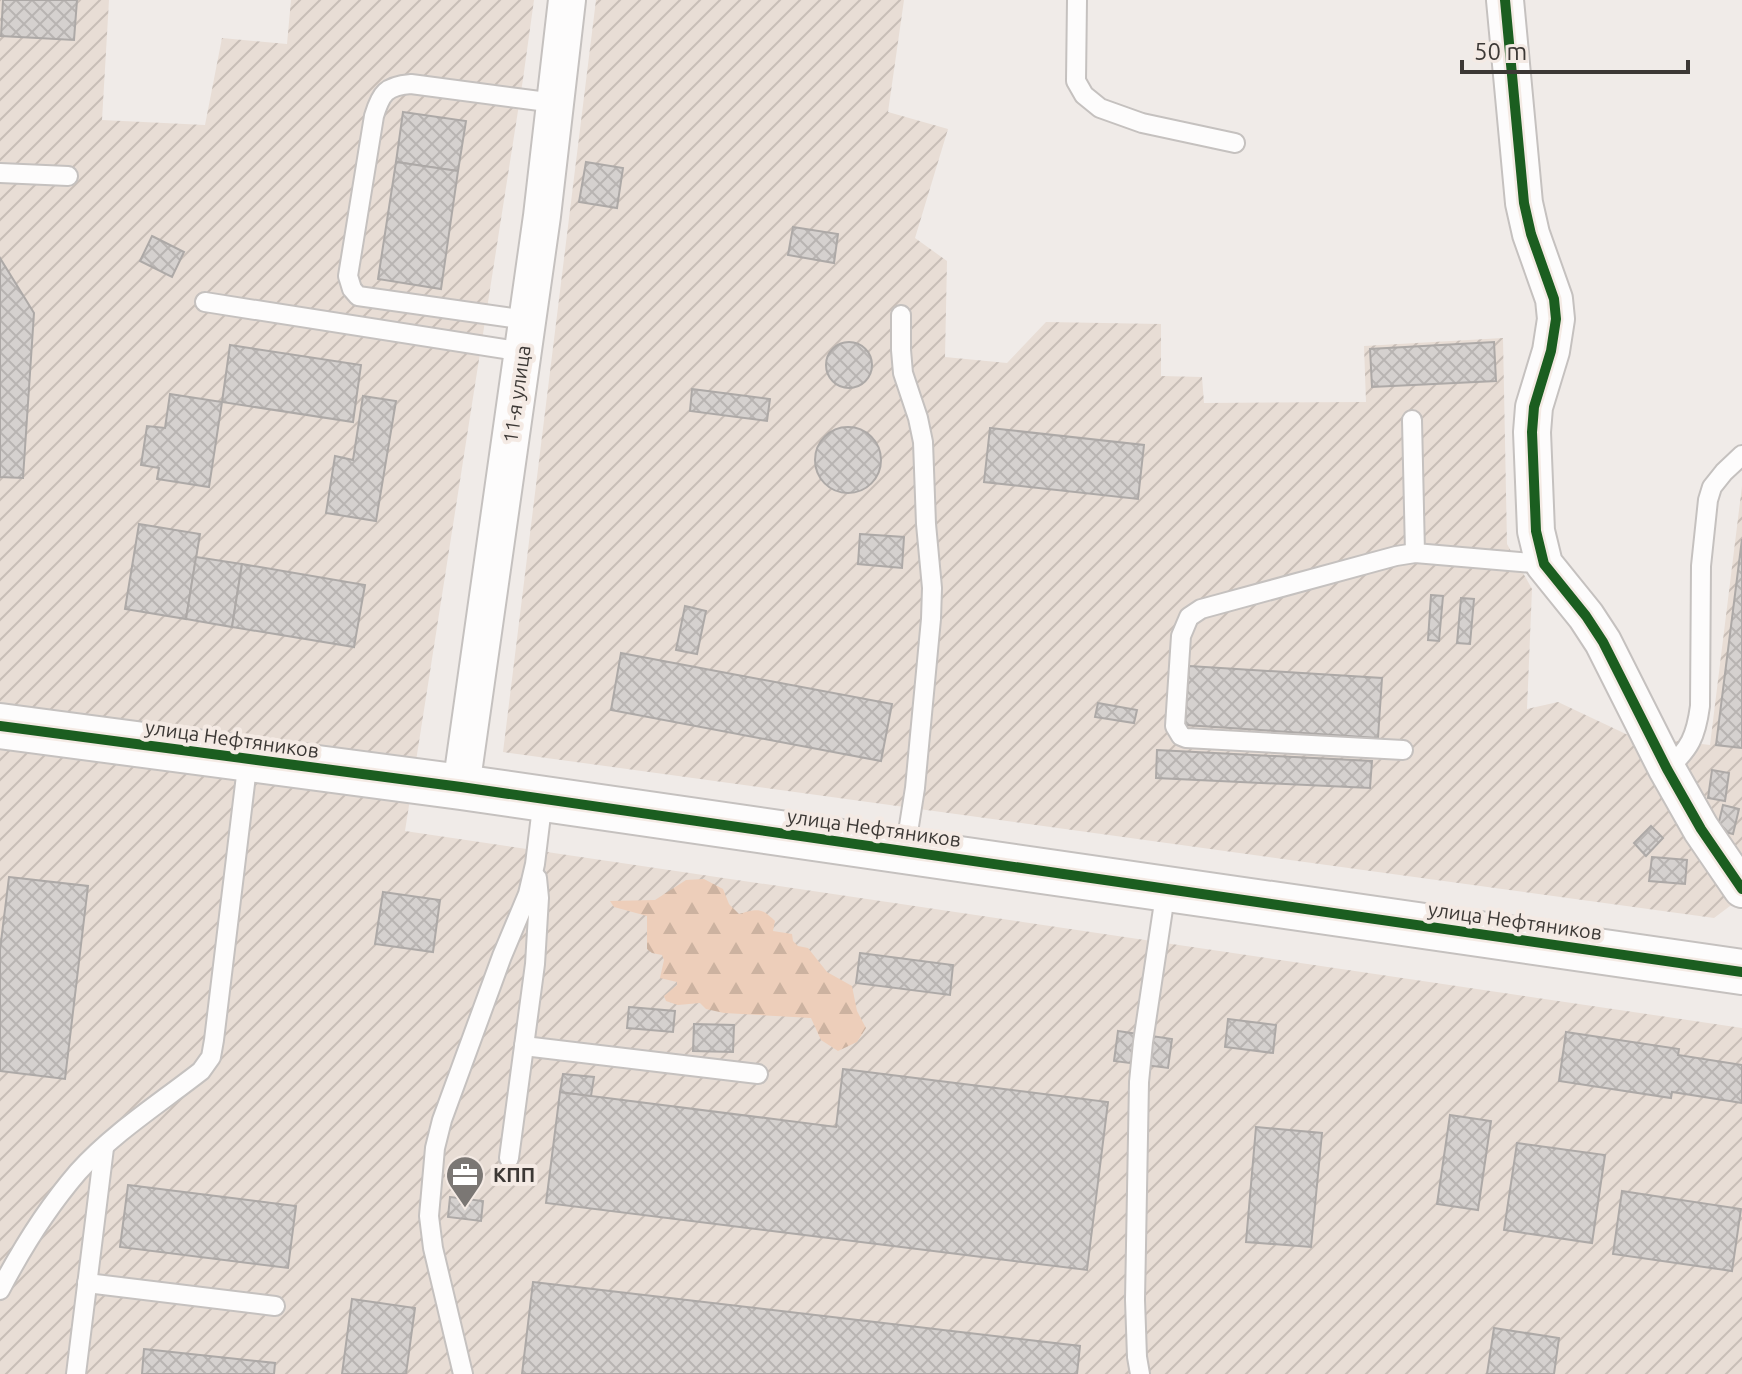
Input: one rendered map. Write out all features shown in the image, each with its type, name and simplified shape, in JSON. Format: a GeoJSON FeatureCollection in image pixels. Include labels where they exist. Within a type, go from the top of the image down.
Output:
{"type":"FeatureCollection","features":[{"type":"Feature","properties":{"kind":"street","name":"11-я улица"},"geometry":{"type":"LineString","coordinates":[[461,787],[542,216],[567,0]]}},
{"type":"Feature","properties":{"kind":"street"},"geometry":{"type":"LineString","coordinates":[[1505,0],[1524,203],[1531,234],[1554,299],[1556,319],[1551,351],[1534,407],[1532,432],[1536,531],[1544,564],[1603,642],[1667,769],[1701,829],[1742,889]]}},
{"type":"Feature","properties":{"kind":"street","name":"улица Нефтяников"},"geometry":{"type":"LineString","coordinates":[[0,726],[461,787],[1742,972]]}},
{"type":"Feature","properties":{"kind":"lane"},"geometry":{"type":"LineString","coordinates":[[1077,0],[1076,81],[1084,95],[1100,108],[1142,123],[1235,143]]}},
{"type":"Feature","properties":{"kind":"lane"},"geometry":{"type":"LineString","coordinates":[[525,336],[358,296],[348,276],[374,116],[380,98],[388,90],[411,84],[555,103]]}},
{"type":"Feature","properties":{"kind":"lane"},"geometry":{"type":"LineString","coordinates":[[0,173],[68,176]]}},
{"type":"Feature","properties":{"kind":"lane"},"geometry":{"type":"LineString","coordinates":[[205,302],[525,336]]}},
{"type":"Feature","properties":{"kind":"lane"},"geometry":{"type":"LineString","coordinates":[[901,315],[903,373],[923,442],[932,588],[916,773],[905,851]]}},
{"type":"Feature","properties":{"kind":"lane"},"geometry":{"type":"LineString","coordinates":[[1412,420],[1415,553]]}},
{"type":"Feature","properties":{"kind":"lane"},"geometry":{"type":"LineString","coordinates":[[1667,769],[1691,744],[1697,727],[1700,706],[1701,566],[1708,500],[1712,487],[1742,455]]}},
{"type":"Feature","properties":{"kind":"lane"},"geometry":{"type":"LineString","coordinates":[[1403,750],[1181,736],[1175,726],[1181,636],[1189,617],[1201,609],[1415,553],[1544,564]]}},
{"type":"Feature","properties":{"kind":"lane"},"geometry":{"type":"LineString","coordinates":[[0,1290],[20,1252],[79,1171],[201,1071],[211,1057],[248,759]]}},
{"type":"Feature","properties":{"kind":"lane"},"geometry":{"type":"LineString","coordinates":[[463,1374],[433,1248],[429,1216],[435,1148],[442,1120],[502,956],[528,894],[543,799]]}},
{"type":"Feature","properties":{"kind":"lane"},"geometry":{"type":"LineString","coordinates":[[509,1158],[535,964],[539,898],[535,864]]}},
{"type":"Feature","properties":{"kind":"lane"},"geometry":{"type":"LineString","coordinates":[[1140,1374],[1135,1300],[1139,1082],[1166,889]]}},
{"type":"Feature","properties":{"kind":"lane"},"geometry":{"type":"LineString","coordinates":[[524,1046],[758,1074]]}},
{"type":"Feature","properties":{"kind":"lane"},"geometry":{"type":"LineString","coordinates":[[76,1374],[104,1148]]}},
{"type":"Feature","properties":{"kind":"lane"},"geometry":{"type":"LineString","coordinates":[[87,1283],[275,1306]]}},
{"type":"Feature","properties":{"kind":"shaded area"},"geometry":{"type":"Polygon","coordinates":[[[0,0],[109,0],[102,120],[205,125],[222,38],[287,44],[291,0],[534,0],[405,831],[1742,1028],[1742,1374],[0,1374],[0,0]]]}},
{"type":"Feature","properties":{"kind":"shaded area"},"geometry":{"type":"Polygon","coordinates":[[[596,0],[904,0],[888,112],[948,129],[915,238],[947,261],[945,357],[1007,363],[1046,322],[1161,324],[1161,376],[1202,377],[1204,403],[1366,402],[1364,346],[1503,338],[1507,544],[1532,589],[1527,709],[1558,702],[1628,735],[1710,745],[1742,486],[1742,897],[1714,918],[503,752],[596,0]]]}},
{"type":"Feature","properties":{"kind":"green space"},"geometry":{"type":"Polygon","coordinates":[[[704,879],[723,889],[729,904],[739,914],[755,910],[766,913],[775,921],[773,931],[792,934],[793,941],[798,946],[808,948],[827,972],[852,986],[857,1011],[866,1028],[857,1042],[838,1051],[821,1040],[811,1018],[724,1013],[706,1009],[700,1003],[678,1005],[666,1001],[664,996],[677,982],[660,978],[664,960],[662,955],[647,949],[647,916],[614,907],[610,901],[655,900],[686,880],[704,879]]]}},
{"type":"Feature","properties":{"kind":"building"},"geometry":{"type":"Polygon","coordinates":[[[3,0],[77,0],[74,40],[1,36],[3,0]]]}},
{"type":"Feature","properties":{"kind":"building"},"geometry":{"type":"Polygon","coordinates":[[[403,112],[466,121],[458,171],[396,162],[403,112]]]}},
{"type":"Feature","properties":{"kind":"building"},"geometry":{"type":"Polygon","coordinates":[[[396,162],[458,171],[441,289],[378,279],[396,162]]]}},
{"type":"Feature","properties":{"kind":"building"},"geometry":{"type":"Polygon","coordinates":[[[586,162],[623,168],[617,208],[579,202],[586,162]]]}},
{"type":"Feature","properties":{"kind":"building"},"geometry":{"type":"Polygon","coordinates":[[[793,227],[838,234],[834,263],[788,255],[793,227]]]}},
{"type":"Feature","properties":{"kind":"building"},"geometry":{"type":"Polygon","coordinates":[[[152,236],[184,252],[172,277],[140,261],[152,236]]]}},
{"type":"Feature","properties":{"kind":"building"},"geometry":{"type":"Polygon","coordinates":[[[0,258],[34,313],[23,478],[0,477],[0,258]]]}},
{"type":"Feature","properties":{"kind":"building"},"geometry":{"type":"Polygon","coordinates":[[[849,342],[866,348],[872,365],[866,382],[849,388],[832,382],[826,365],[832,348],[849,342]]]}},
{"type":"Feature","properties":{"kind":"building"},"geometry":{"type":"Polygon","coordinates":[[[1494,342],[1496,381],[1372,387],[1370,349],[1494,342]]]}},
{"type":"Feature","properties":{"kind":"building"},"geometry":{"type":"Polygon","coordinates":[[[230,345],[361,365],[353,422],[222,402],[230,345]]]}},
{"type":"Feature","properties":{"kind":"building"},"geometry":{"type":"Polygon","coordinates":[[[692,389],[770,399],[767,421],[690,411],[692,389]]]}},
{"type":"Feature","properties":{"kind":"building"},"geometry":{"type":"Polygon","coordinates":[[[170,394],[222,402],[209,487],[157,479],[159,468],[141,465],[147,426],[165,428],[170,394]]]}},
{"type":"Feature","properties":{"kind":"building"},"geometry":{"type":"Polygon","coordinates":[[[363,396],[396,401],[376,521],[326,513],[335,456],[353,460],[363,396]]]}},
{"type":"Feature","properties":{"kind":"building"},"geometry":{"type":"Polygon","coordinates":[[[841,427],[855,427],[867,432],[876,441],[881,460],[879,473],[872,484],[855,493],[841,493],[829,488],[820,479],[815,467],[815,453],[820,441],[829,432],[841,427]]]}},
{"type":"Feature","properties":{"kind":"building"},"geometry":{"type":"Polygon","coordinates":[[[990,428],[1144,445],[1138,499],[984,482],[990,428]]]}},
{"type":"Feature","properties":{"kind":"building"},"geometry":{"type":"Polygon","coordinates":[[[139,524],[200,534],[186,619],[125,609],[139,524]]]}},
{"type":"Feature","properties":{"kind":"building"},"geometry":{"type":"Polygon","coordinates":[[[860,534],[904,537],[902,568],[858,564],[860,534]]]}},
{"type":"Feature","properties":{"kind":"building"},"geometry":{"type":"Polygon","coordinates":[[[1742,539],[1742,748],[1716,745],[1742,539]]]}},
{"type":"Feature","properties":{"kind":"building"},"geometry":{"type":"Polygon","coordinates":[[[196,557],[242,564],[232,627],[186,619],[196,557]]]}},
{"type":"Feature","properties":{"kind":"building"},"geometry":{"type":"Polygon","coordinates":[[[242,564],[365,585],[354,647],[232,627],[242,564]]]}},
{"type":"Feature","properties":{"kind":"building"},"geometry":{"type":"Polygon","coordinates":[[[1431,595],[1443,596],[1439,641],[1428,640],[1431,595]]]}},
{"type":"Feature","properties":{"kind":"building"},"geometry":{"type":"Polygon","coordinates":[[[1461,598],[1474,599],[1470,644],[1457,643],[1461,598]]]}},
{"type":"Feature","properties":{"kind":"building"},"geometry":{"type":"Polygon","coordinates":[[[685,606],[706,611],[697,654],[676,650],[685,606]]]}},
{"type":"Feature","properties":{"kind":"building"},"geometry":{"type":"Polygon","coordinates":[[[621,653],[892,704],[881,761],[611,710],[621,653]]]}},
{"type":"Feature","properties":{"kind":"building"},"geometry":{"type":"Polygon","coordinates":[[[1189,666],[1382,678],[1378,738],[1185,725],[1189,666]]]}},
{"type":"Feature","properties":{"kind":"building"},"geometry":{"type":"Polygon","coordinates":[[[1098,703],[1137,710],[1134,723],[1095,717],[1098,703]]]}},
{"type":"Feature","properties":{"kind":"building"},"geometry":{"type":"Polygon","coordinates":[[[1157,750],[1372,761],[1370,788],[1156,778],[1157,750]]]}},
{"type":"Feature","properties":{"kind":"building"},"geometry":{"type":"Polygon","coordinates":[[[1712,770],[1729,773],[1725,801],[1708,798],[1712,770]]]}},
{"type":"Feature","properties":{"kind":"building"},"geometry":{"type":"Polygon","coordinates":[[[1723,805],[1739,809],[1733,834],[1717,830],[1723,805]]]}},
{"type":"Feature","properties":{"kind":"building"},"geometry":{"type":"Polygon","coordinates":[[[1651,826],[1663,838],[1646,856],[1634,843],[1651,826]]]}},
{"type":"Feature","properties":{"kind":"building"},"geometry":{"type":"Polygon","coordinates":[[[1652,857],[1687,860],[1685,884],[1649,881],[1652,857]]]}},
{"type":"Feature","properties":{"kind":"building"},"geometry":{"type":"Polygon","coordinates":[[[9,877],[88,886],[65,1079],[0,1071],[0,950],[9,877]]]}},
{"type":"Feature","properties":{"kind":"building"},"geometry":{"type":"Polygon","coordinates":[[[383,892],[440,900],[433,952],[375,944],[383,892]]]}},
{"type":"Feature","properties":{"kind":"building"},"geometry":{"type":"Polygon","coordinates":[[[860,953],[953,965],[950,995],[856,983],[860,953]]]}},
{"type":"Feature","properties":{"kind":"building"},"geometry":{"type":"Polygon","coordinates":[[[629,1007],[675,1011],[673,1032],[627,1028],[629,1007]]]}},
{"type":"Feature","properties":{"kind":"building"},"geometry":{"type":"Polygon","coordinates":[[[1228,1019],[1276,1025],[1273,1053],[1225,1047],[1228,1019]]]}},
{"type":"Feature","properties":{"kind":"building"},"geometry":{"type":"Polygon","coordinates":[[[694,1024],[734,1025],[733,1052],[693,1051],[694,1024]]]}},
{"type":"Feature","properties":{"kind":"building"},"geometry":{"type":"Polygon","coordinates":[[[1118,1031],[1172,1039],[1168,1068],[1114,1061],[1118,1031]]]}},
{"type":"Feature","properties":{"kind":"building"},"geometry":{"type":"Polygon","coordinates":[[[1566,1032],[1679,1049],[1678,1055],[1742,1065],[1742,1103],[1672,1092],[1671,1098],[1559,1081],[1566,1032]]]}},
{"type":"Feature","properties":{"kind":"building"},"geometry":{"type":"Polygon","coordinates":[[[843,1069],[1108,1102],[1087,1270],[546,1203],[560,1092],[836,1127],[843,1069]]]}},
{"type":"Feature","properties":{"kind":"building"},"geometry":{"type":"Polygon","coordinates":[[[563,1074],[594,1077],[591,1096],[560,1092],[563,1074]]]}},
{"type":"Feature","properties":{"kind":"building"},"geometry":{"type":"Polygon","coordinates":[[[1450,1115],[1491,1121],[1478,1210],[1437,1204],[1450,1115]]]}},
{"type":"Feature","properties":{"kind":"building"},"geometry":{"type":"Polygon","coordinates":[[[1256,1127],[1322,1133],[1311,1247],[1246,1242],[1256,1127]]]}},
{"type":"Feature","properties":{"kind":"building"},"geometry":{"type":"Polygon","coordinates":[[[1517,1143],[1605,1155],[1592,1243],[1504,1230],[1517,1143]]]}},
{"type":"Feature","properties":{"kind":"building"},"geometry":{"type":"Polygon","coordinates":[[[128,1185],[296,1206],[288,1268],[120,1247],[128,1185]]]}},
{"type":"Feature","properties":{"kind":"building"},"geometry":{"type":"Polygon","coordinates":[[[1622,1191],[1741,1209],[1732,1271],[1613,1254],[1622,1191]]]}},
{"type":"Feature","properties":{"kind":"building","name":"КПП"},"geometry":{"type":"Polygon","coordinates":[[[450,1197],[483,1201],[481,1221],[448,1217],[450,1197]]]}},
{"type":"Feature","properties":{"kind":"building"},"geometry":{"type":"Polygon","coordinates":[[[533,1282],[1080,1346],[1077,1374],[522,1374],[533,1282]]]}},
{"type":"Feature","properties":{"kind":"building"},"geometry":{"type":"Polygon","coordinates":[[[352,1299],[415,1308],[406,1374],[342,1374],[352,1299]]]}},
{"type":"Feature","properties":{"kind":"building"},"geometry":{"type":"Polygon","coordinates":[[[1494,1328],[1559,1338],[1554,1374],[1487,1374],[1494,1328]]]}},
{"type":"Feature","properties":{"kind":"building"},"geometry":{"type":"Polygon","coordinates":[[[144,1349],[275,1363],[274,1374],[142,1374],[144,1349]]]}},
{"type":"Feature","properties":{"kind":"cycle path"},"geometry":{"type":"LineString","coordinates":[[1505,0],[1524,203],[1531,234],[1554,299],[1556,319],[1551,351],[1534,407],[1532,432],[1536,531],[1544,564],[1603,642],[1667,769],[1701,829],[1742,889]]}},
{"type":"Feature","properties":{"kind":"cycle path"},"geometry":{"type":"LineString","coordinates":[[0,726],[461,787],[1742,972]]}},
{"type":"Feature","properties":{"kind":"place","name":"КПП"},"geometry":{"type":"Point","coordinates":[465,1209]}}]}
